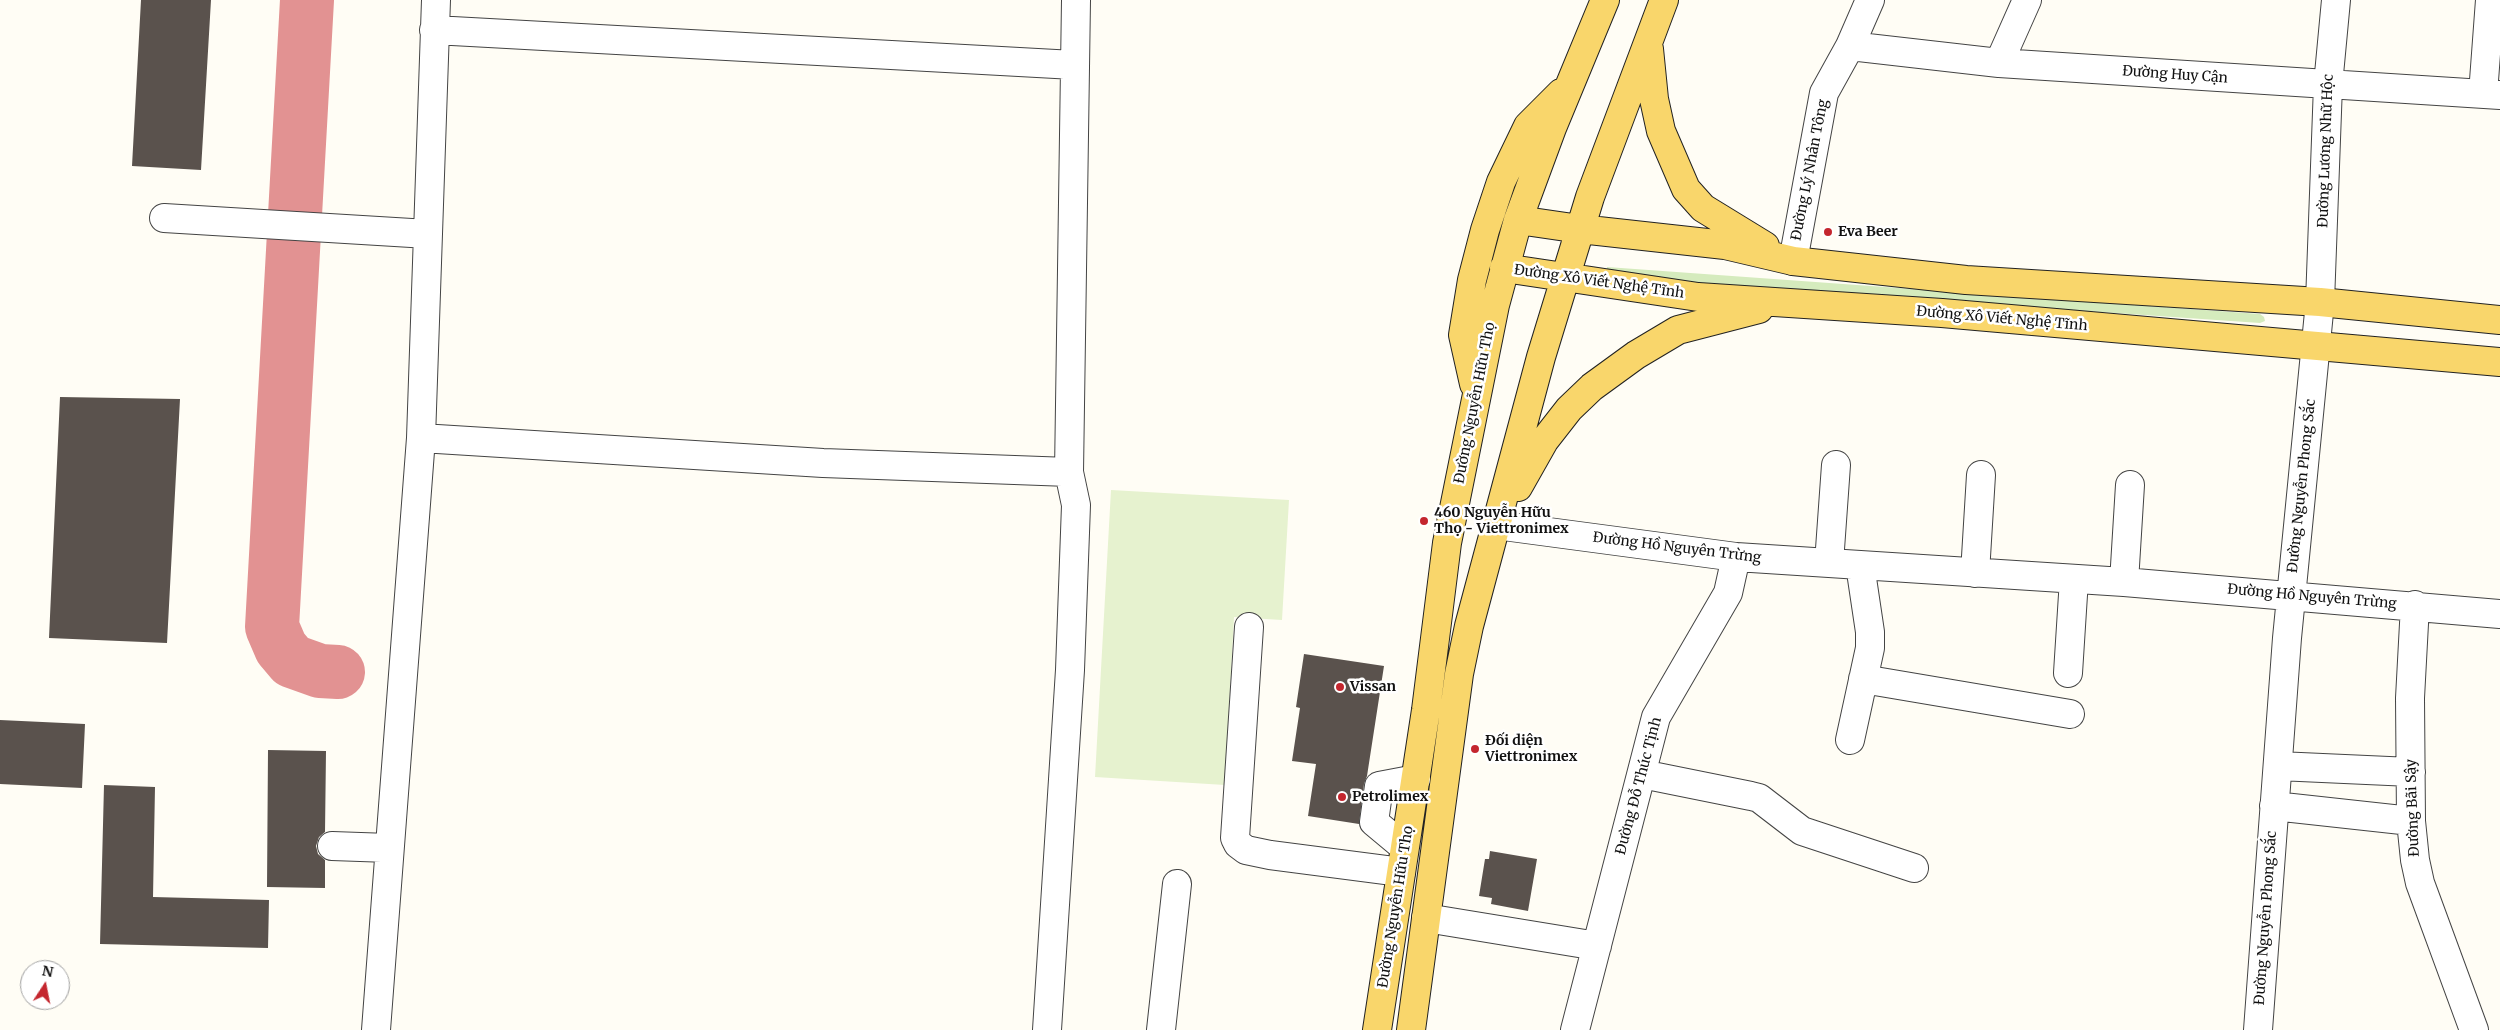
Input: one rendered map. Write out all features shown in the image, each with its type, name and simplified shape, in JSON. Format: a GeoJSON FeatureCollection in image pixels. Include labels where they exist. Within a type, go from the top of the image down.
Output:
{"type":"FeatureCollection","features":[{"type":"Feature","properties":{"kind":"main road","name":"Đường Nguyễn Hữu Thọ"},"geometry":{"type":"LineString","coordinates":[[1376,1030],[1416,779],[1447,543],[1476,394],[1504,268],[1518,220],[1570,83],[1605,0]]}},
{"type":"Feature","properties":{"kind":"main road"},"geometry":{"type":"LineString","coordinates":[[1410,1030],[1459,674],[1469,626],[1580,229],[1590,197],[1664,0]]}},
{"type":"Feature","properties":{"kind":"main road"},"geometry":{"type":"LineString","coordinates":[[1649,44],[1654,99],[1661,131],[1686,189],[1703,208],[1757,242],[1793,261]]}},
{"type":"Feature","properties":{"kind":"main road"},"geometry":{"type":"LineString","coordinates":[[1476,394],[1463,335],[1472,280],[1485,230],[1501,182],[1528,126],[1570,83]]}},
{"type":"Feature","properties":{"kind":"main road"},"geometry":{"type":"LineString","coordinates":[[1518,220],[1580,229],[1726,245],[1793,261],[1966,280],[2320,302],[2500,320]]}},
{"type":"Feature","properties":{"kind":"main road","name":"Đường Xô Viết Nghệ Tĩnh"},"geometry":{"type":"LineString","coordinates":[[1504,268],[1698,297],[1942,314],[2500,362]]}},
{"type":"Feature","properties":{"kind":"main road"},"geometry":{"type":"LineString","coordinates":[[1496,525],[1544,441],[1569,409],[1592,387],[1636,355],[1678,330],[1784,302]]}},
{"type":"Feature","properties":{"kind":"street"},"geometry":{"type":"LineString","coordinates":[[376,1030],[420,438],[436,0]]}},
{"type":"Feature","properties":{"kind":"street"},"geometry":{"type":"LineString","coordinates":[[1048,1030],[1070,670],[1076,505],[1069,472],[1076,0]]}},
{"type":"Feature","properties":{"kind":"street","name":"Đường Lý Nhân Tông"},"geometry":{"type":"LineString","coordinates":[[1793,261],[1824,94],[1850,46],[1870,0]]}},
{"type":"Feature","properties":{"kind":"street"},"geometry":{"type":"LineString","coordinates":[[1999,63],[2027,0]]}},
{"type":"Feature","properties":{"kind":"street","name":"Đường Lương Nhữ Hộc"},"geometry":{"type":"LineString","coordinates":[[2315,346],[2320,302],[2328,85],[2336,0]]}},
{"type":"Feature","properties":{"kind":"street"},"geometry":{"type":"LineString","coordinates":[[2490,0],[2492,94]]}},
{"type":"Feature","properties":{"kind":"street"},"geometry":{"type":"LineString","coordinates":[[434,30],[1074,65]]}},
{"type":"Feature","properties":{"kind":"street","name":"Đường Huy Cận"},"geometry":{"type":"LineString","coordinates":[[1850,46],[1999,63],[2492,94]]}},
{"type":"Feature","properties":{"kind":"street"},"geometry":{"type":"LineString","coordinates":[[164,218],[428,234]]}},
{"type":"Feature","properties":{"kind":"street","name":"Đường Nguyễn Phong Sắc"},"geometry":{"type":"LineString","coordinates":[[2258,1030],[2291,596],[2315,346]]}},
{"type":"Feature","properties":{"kind":"street"},"geometry":{"type":"LineString","coordinates":[[420,438],[824,463],[1069,472]]}},
{"type":"Feature","properties":{"kind":"street"},"geometry":{"type":"LineString","coordinates":[[1830,563],[1836,465]]}},
{"type":"Feature","properties":{"kind":"street"},"geometry":{"type":"LineString","coordinates":[[1975,572],[1981,475]]}},
{"type":"Feature","properties":{"kind":"street"},"geometry":{"type":"LineString","coordinates":[[2124,582],[2130,485]]}},
{"type":"Feature","properties":{"kind":"street","name":"Đường Hồ Nguyên Trừng"},"geometry":{"type":"LineString","coordinates":[[1496,525],[1736,557],[2124,582],[2500,614]]}},
{"type":"Feature","properties":{"kind":"street","name":"Đường Đỗ Thúc Tịnh"},"geometry":{"type":"LineString","coordinates":[[1575,1030],[1656,717],[1728,593],[1736,557]]}},
{"type":"Feature","properties":{"kind":"street"},"geometry":{"type":"LineString","coordinates":[[1850,740],[1870,648],[1870,632],[1860,565]]}},
{"type":"Feature","properties":{"kind":"street"},"geometry":{"type":"LineString","coordinates":[[2068,673],[2074,579]]}},
{"type":"Feature","properties":{"kind":"street","name":"Đường Bãi Sậy"},"geometry":{"type":"LineString","coordinates":[[2415,606],[2410,698],[2411,821],[2415,860],[2420,883],[2474,1030]]}},
{"type":"Feature","properties":{"kind":"street"},"geometry":{"type":"LineString","coordinates":[[1249,627],[1235,838],[1238,844],[1246,850],[1270,855],[1402,860]]}},
{"type":"Feature","properties":{"kind":"street"},"geometry":{"type":"LineString","coordinates":[[1863,679],[2070,714]]}},
{"type":"Feature","properties":{"kind":"street"},"geometry":{"type":"LineString","coordinates":[[2278,766],[2412,772]]}},
{"type":"Feature","properties":{"kind":"street"},"geometry":{"type":"LineString","coordinates":[[1642,774],[1759,798],[1802,831],[1914,868]]}},
{"type":"Feature","properties":{"kind":"street"},"geometry":{"type":"LineString","coordinates":[[2274,806],[2411,821]]}},
{"type":"Feature","properties":{"kind":"street"},"geometry":{"type":"LineString","coordinates":[[332,846],[389,848]]}},
{"type":"Feature","properties":{"kind":"street"},"geometry":{"type":"LineString","coordinates":[[1161,1030],[1178,884]]}},
{"type":"Feature","properties":{"kind":"street"},"geometry":{"type":"LineString","coordinates":[[1426,918],[1597,946]]}},
{"type":"Feature","properties":{"kind":"green space"},"geometry":{"type":"Polygon","coordinates":[[[1607,267],[2260,314],[2264,317],[2265,321],[2260,323],[1708,285],[1607,273],[1607,267]]]}},
{"type":"Feature","properties":{"kind":"green space"},"geometry":{"type":"Polygon","coordinates":[[[1111,490],[1289,500],[1282,620],[1234,617],[1225,785],[1095,777],[1111,490]]]}},
{"type":"Feature","properties":{"kind":"building"},"geometry":{"type":"Polygon","coordinates":[[[141,0],[211,0],[201,170],[132,166],[141,0]]]}},
{"type":"Feature","properties":{"kind":"building"},"geometry":{"type":"Polygon","coordinates":[[[60,397],[180,399],[167,643],[49,638],[60,397]]]}},
{"type":"Feature","properties":{"kind":"building"},"geometry":{"type":"Polygon","coordinates":[[[1304,654],[1384,666],[1359,824],[1308,816],[1316,764],[1292,761],[1300,708],[1296,707],[1304,654]]]}},
{"type":"Feature","properties":{"kind":"building"},"geometry":{"type":"Polygon","coordinates":[[[0,720],[85,724],[82,788],[0,784],[0,720]]]}},
{"type":"Feature","properties":{"kind":"building"},"geometry":{"type":"Polygon","coordinates":[[[268,750],[326,751],[325,832],[319,837],[316,846],[318,854],[325,860],[325,888],[267,887],[268,750]]]}},
{"type":"Feature","properties":{"kind":"building"},"geometry":{"type":"Polygon","coordinates":[[[104,785],[155,787],[153,897],[269,900],[268,948],[100,944],[104,785]]]}},
{"type":"Feature","properties":{"kind":"building"},"geometry":{"type":"Polygon","coordinates":[[[1490,851],[1537,859],[1528,911],[1491,904],[1492,898],[1479,896],[1485,859],[1489,859],[1490,851]]]}},
{"type":"Feature","properties":{"kind":"taxiway"},"geometry":{"type":"LineString","coordinates":[[307,0],[272,627],[281,648],[292,661],[320,671],[338,672]]}},
{"type":"Feature","properties":{"kind":"place","name":"Eva Beer"},"geometry":{"type":"Point","coordinates":[1828,232]}},
{"type":"Feature","properties":{"kind":"place","name":"460 Nguyễn Hữu Thọ - Viettronimex"},"geometry":{"type":"Point","coordinates":[1424,521]}},
{"type":"Feature","properties":{"kind":"place","name":"Vissan"},"geometry":{"type":"Point","coordinates":[1340,687]}},
{"type":"Feature","properties":{"kind":"place","name":"Đối diện Viettronimex"},"geometry":{"type":"Point","coordinates":[1475,749]}},
{"type":"Feature","properties":{"kind":"place","name":"Petrolimex"},"geometry":{"type":"Point","coordinates":[1342,797]}}]}
